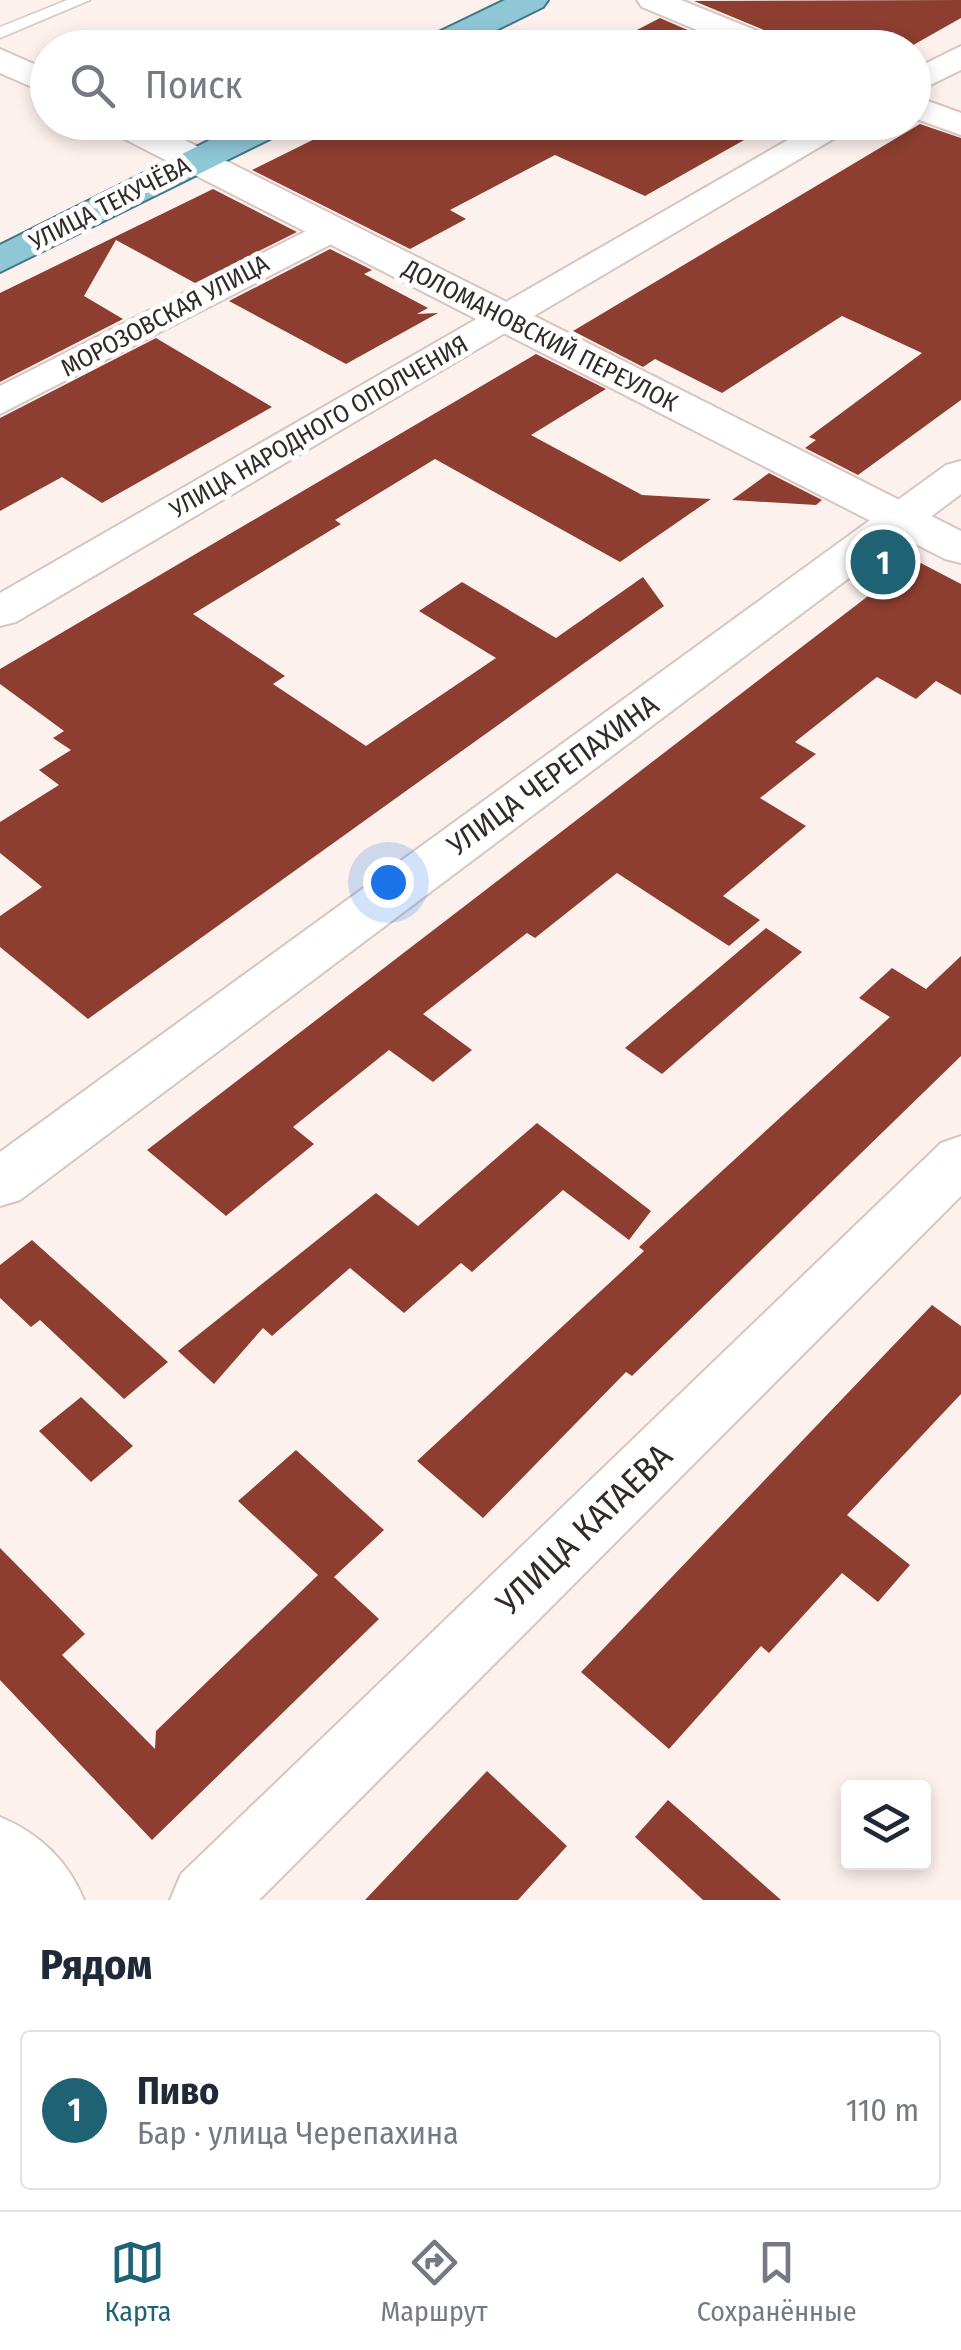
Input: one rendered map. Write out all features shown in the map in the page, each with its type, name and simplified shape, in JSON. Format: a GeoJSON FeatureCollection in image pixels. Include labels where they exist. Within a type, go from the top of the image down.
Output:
{"type":"FeatureCollection","features":[{"type":"Feature","properties":{"kind":"main road"},"geometry":{"type":"LineString","coordinates":[[469,30],[531,0]]}},
{"type":"Feature","properties":{"kind":"main road"},"geometry":{"type":"LineString","coordinates":[[0,60],[30,75]]}},
{"type":"Feature","properties":{"kind":"main road","name":"ДОЛОМАНОВСКИЙ ПЕРЕУЛОК"},"geometry":{"type":"LineString","coordinates":[[154,140],[961,549]]}},
{"type":"Feature","properties":{"kind":"main road","name":"УЛИЦА ТЕКУЧЁВА"},"geometry":{"type":"LineString","coordinates":[[1,259],[238,140]]}},
{"type":"Feature","properties":{"kind":"main road"},"geometry":{"type":"LineString","coordinates":[[0,1855],[46,1900]]}},
{"type":"Feature","properties":{"kind":"street"},"geometry":{"type":"LineString","coordinates":[[653,0],[726,30]]}},
{"type":"Feature","properties":{"kind":"street"},"geometry":{"type":"LineString","coordinates":[[931,73],[961,56]]}},
{"type":"Feature","properties":{"kind":"street"},"geometry":{"type":"LineString","coordinates":[[931,113],[961,125]]}},
{"type":"Feature","properties":{"kind":"street","name":"УЛИЦА НАРОДНОГО ОПОЛЧЕНИЯ"},"geometry":{"type":"LineString","coordinates":[[0,612],[815,140]]}},
{"type":"Feature","properties":{"kind":"street","name":"МОРОЗОВСКАЯ УЛИЦА"},"geometry":{"type":"LineString","coordinates":[[0,402],[330,230]]}},
{"type":"Feature","properties":{"kind":"street","name":"УЛИЦА ЧЕРЕПАХИНА"},"geometry":{"type":"LineString","coordinates":[[0,1183],[961,474]]}},
{"type":"Feature","properties":{"kind":"street","name":"УЛИЦА КАТАЕВА"},"geometry":{"type":"LineString","coordinates":[[207,1900],[961,1159]]}},
{"type":"Feature","properties":{"kind":"lane"},"geometry":{"type":"LineString","coordinates":[[0,33],[82,0]]}},
{"type":"Feature","properties":{"kind":"building"},"geometry":{"type":"Polygon","coordinates":[[[961,0],[961,18],[931,35],[931,30],[764,30],[694,1],[961,0]]]}},
{"type":"Feature","properties":{"kind":"building"},"geometry":{"type":"Polygon","coordinates":[[[660,18],[688,30],[637,30],[660,18]]]}},
{"type":"Feature","properties":{"kind":"building"},"geometry":{"type":"Polygon","coordinates":[[[931,128],[961,138],[961,400],[858,475],[805,448],[816,440],[809,437],[922,353],[842,316],[722,393],[655,359],[643,367],[573,331],[893,140],[931,140],[931,128]]]}},
{"type":"Feature","properties":{"kind":"building"},"geometry":{"type":"Polygon","coordinates":[[[313,140],[744,140],[645,196],[555,155],[450,210],[466,219],[410,249],[252,170],[313,140]]]}},
{"type":"Feature","properties":{"kind":"building"},"geometry":{"type":"Polygon","coordinates":[[[213,189],[297,232],[195,283],[116,240],[84,296],[123,319],[0,382],[0,293],[213,189]]]}},
{"type":"Feature","properties":{"kind":"building"},"geometry":{"type":"Polygon","coordinates":[[[330,249],[372,270],[364,274],[428,308],[417,314],[438,313],[346,364],[229,301],[330,249]]]}},
{"type":"Feature","properties":{"kind":"building"},"geometry":{"type":"Polygon","coordinates":[[[156,338],[272,407],[102,503],[62,477],[0,511],[0,418],[156,338]]]}},
{"type":"Feature","properties":{"kind":"building"},"geometry":{"type":"Polygon","coordinates":[[[536,354],[606,389],[531,435],[642,495],[711,499],[620,562],[435,459],[335,520],[341,524],[193,614],[285,676],[273,684],[366,746],[496,658],[419,611],[462,582],[556,638],[643,577],[664,606],[88,1019],[0,947],[0,916],[42,887],[0,853],[0,822],[59,785],[39,770],[71,750],[53,738],[64,731],[0,684],[0,669],[536,354]]]}},
{"type":"Feature","properties":{"kind":"building"},"geometry":{"type":"Polygon","coordinates":[[[769,473],[822,500],[816,505],[732,500],[769,473]]]}},
{"type":"Feature","properties":{"kind":"building"},"geometry":{"type":"Polygon","coordinates":[[[915,560],[961,584],[961,695],[936,681],[916,699],[877,677],[795,742],[816,754],[760,798],[806,826],[723,896],[760,920],[729,946],[617,873],[535,938],[527,933],[423,1014],[472,1050],[433,1082],[389,1050],[293,1127],[314,1144],[226,1216],[147,1150],[915,560]]]}},
{"type":"Feature","properties":{"kind":"building"},"geometry":{"type":"Polygon","coordinates":[[[766,928],[802,952],[662,1074],[625,1048],[766,928]]]}},
{"type":"Feature","properties":{"kind":"building"},"geometry":{"type":"Polygon","coordinates":[[[961,956],[961,1056],[632,1376],[626,1372],[483,1518],[417,1461],[644,1251],[639,1247],[890,1017],[859,998],[892,968],[926,989],[961,956]]]}},
{"type":"Feature","properties":{"kind":"building"},"geometry":{"type":"Polygon","coordinates":[[[537,1123],[651,1211],[629,1240],[563,1190],[472,1272],[461,1263],[404,1313],[350,1268],[272,1336],[263,1328],[214,1384],[178,1351],[376,1193],[418,1226],[537,1123]]]}},
{"type":"Feature","properties":{"kind":"building"},"geometry":{"type":"Polygon","coordinates":[[[32,1240],[168,1362],[124,1399],[40,1320],[31,1327],[0,1298],[0,1265],[32,1240]]]}},
{"type":"Feature","properties":{"kind":"building"},"geometry":{"type":"Polygon","coordinates":[[[932,1305],[961,1326],[961,1394],[847,1515],[910,1565],[878,1602],[842,1573],[769,1653],[761,1646],[669,1749],[581,1672],[932,1305]]]}},
{"type":"Feature","properties":{"kind":"building"},"geometry":{"type":"Polygon","coordinates":[[[81,1397],[133,1446],[91,1482],[39,1431],[81,1397]]]}},
{"type":"Feature","properties":{"kind":"building"},"geometry":{"type":"Polygon","coordinates":[[[296,1450],[384,1530],[334,1577],[379,1619],[152,1840],[0,1680],[0,1548],[85,1634],[62,1655],[155,1749],[156,1731],[318,1575],[238,1501],[296,1450]]]}},
{"type":"Feature","properties":{"kind":"building"},"geometry":{"type":"Polygon","coordinates":[[[487,1771],[567,1846],[518,1900],[365,1900],[487,1771]]]}},
{"type":"Feature","properties":{"kind":"building"},"geometry":{"type":"Polygon","coordinates":[[[668,1800],[781,1900],[703,1900],[635,1837],[668,1800]]]}},
{"type":"Feature","properties":{"kind":"place","name":"Пиво"},"geometry":{"type":"Point","coordinates":[883,562]}}]}
